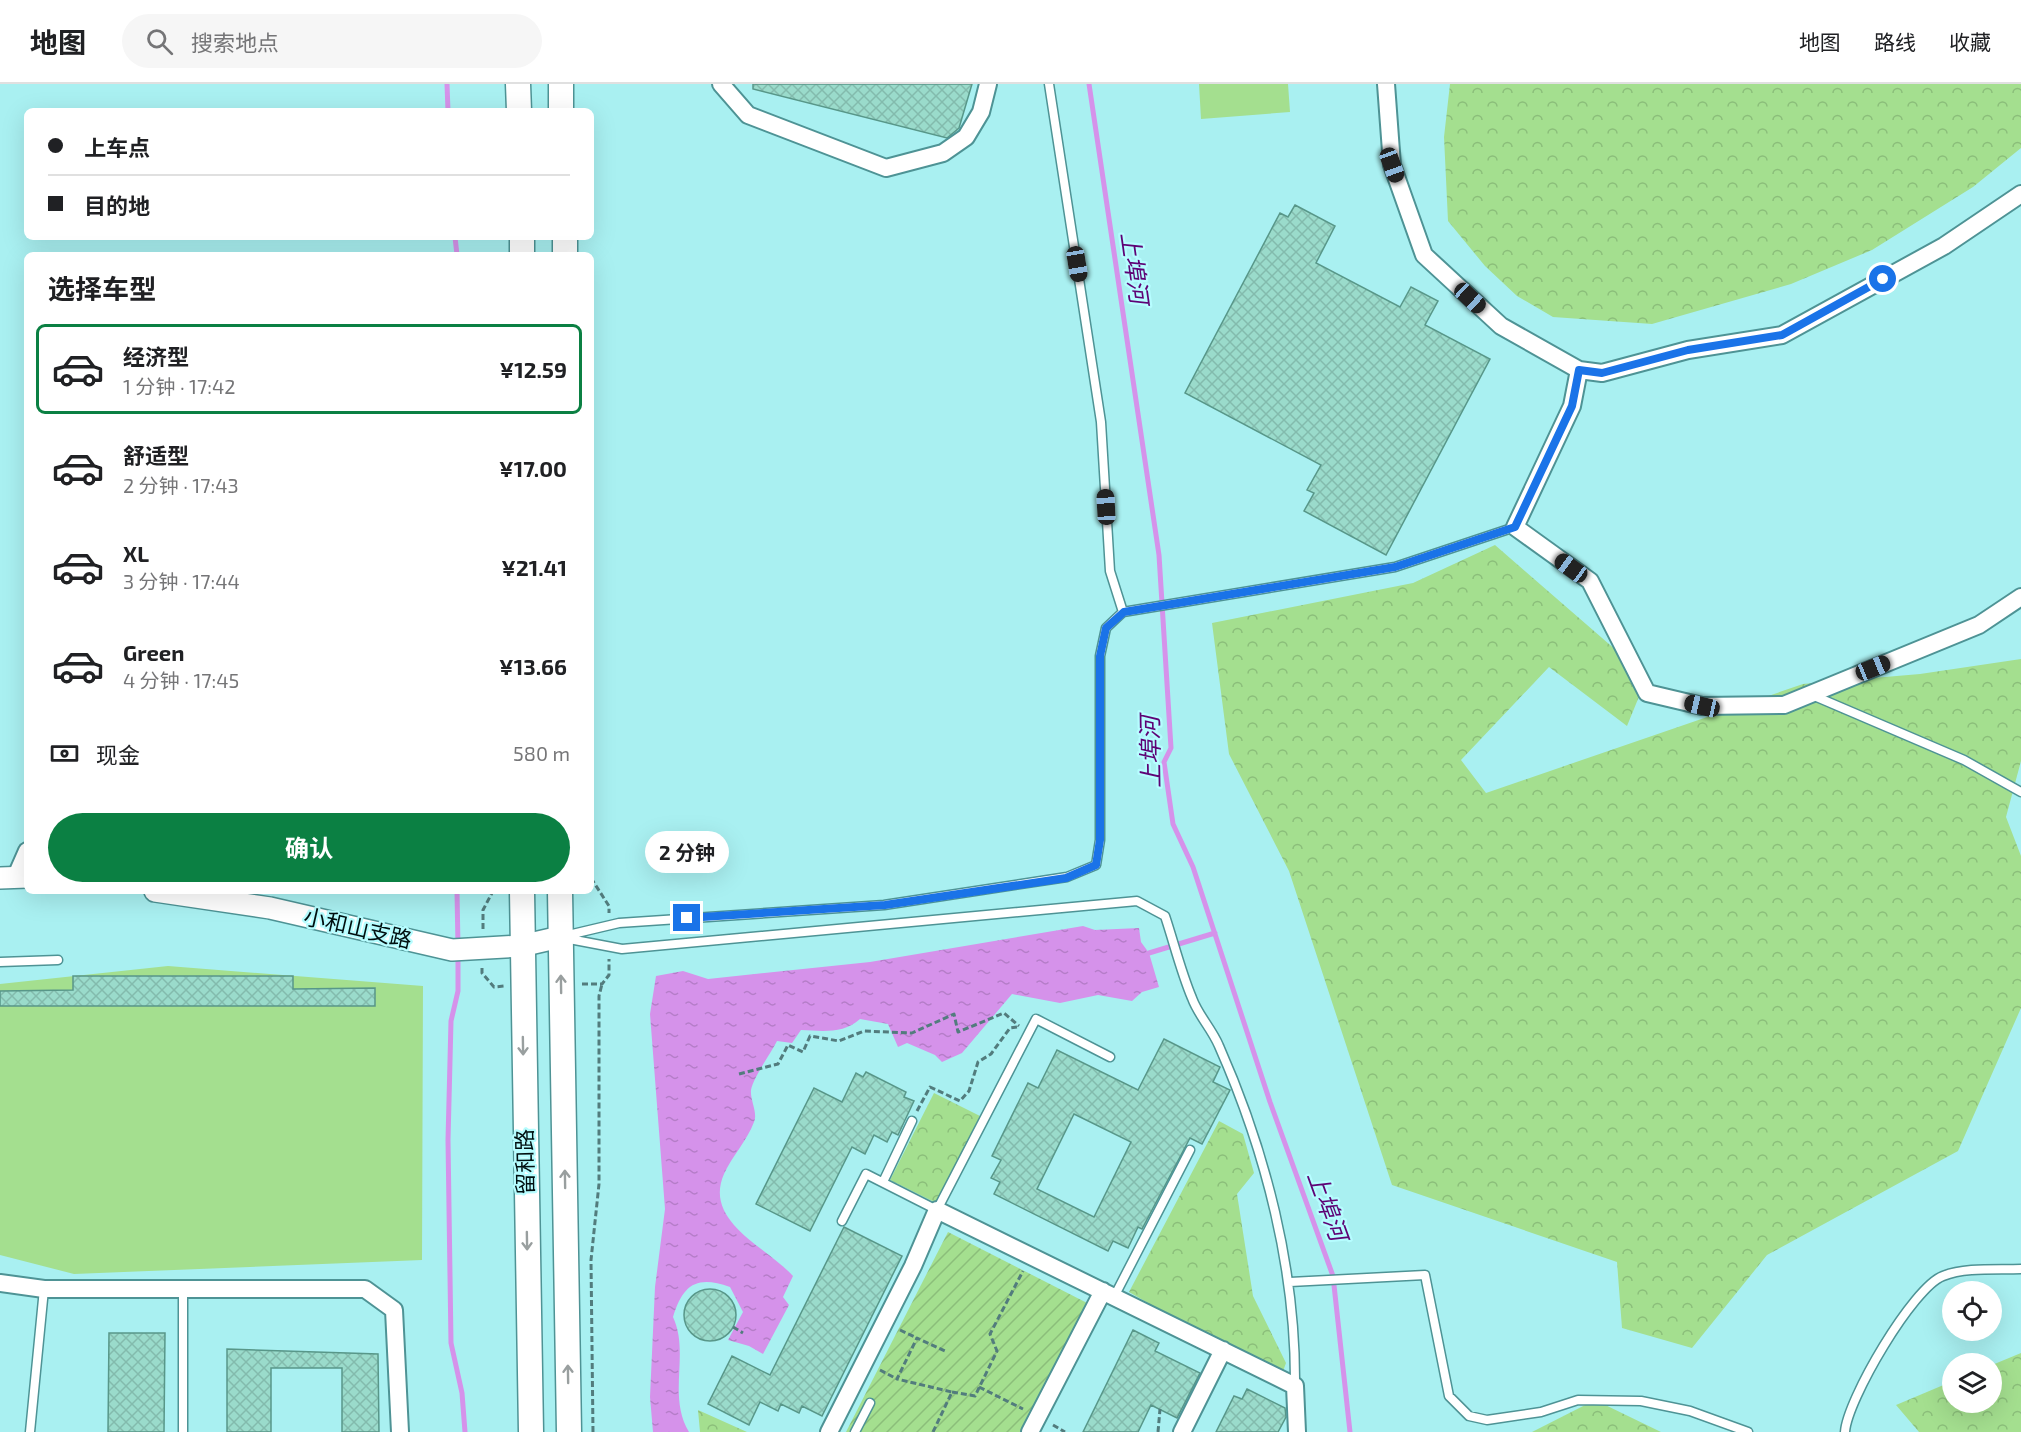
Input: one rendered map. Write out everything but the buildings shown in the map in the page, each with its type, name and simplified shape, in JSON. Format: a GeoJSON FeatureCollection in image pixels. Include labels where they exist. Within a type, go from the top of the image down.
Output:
{"type":"FeatureCollection","features":[{"type":"Feature","properties":{"kind":"main road"},"geometry":{"type":"LineString","coordinates":[[518,84],[519,108]]}},
{"type":"Feature","properties":{"kind":"main road"},"geometry":{"type":"LineString","coordinates":[[561,84],[561,108]]}},
{"type":"Feature","properties":{"kind":"main road","name":"留和路"},"geometry":{"type":"LineString","coordinates":[[522,894],[521,946],[531,1432]]}},
{"type":"Feature","properties":{"kind":"main road","name":"留和路"},"geometry":{"type":"LineString","coordinates":[[561,894],[569,1432]]}},
{"type":"Feature","properties":{"kind":"street"},"geometry":{"type":"LineString","coordinates":[[721,84],[748,115],[886,168],[944,153],[966,138],[981,112],[988,84]]}},
{"type":"Feature","properties":{"kind":"street"},"geometry":{"type":"LineString","coordinates":[[1386,84],[1392,165],[1424,255],[1501,326],[1579,370],[1602,373],[1688,350],[1782,335],[1944,246],[2021,194]]}},
{"type":"Feature","properties":{"kind":"street"},"geometry":{"type":"LineString","coordinates":[[1579,370],[1572,406],[1515,527],[1590,582],[1647,693],[1702,706],[1784,705],[1979,625],[2021,597]]}},
{"type":"Feature","properties":{"kind":"street"},"geometry":{"type":"LineString","coordinates":[[14,877],[24,857]]}},
{"type":"Feature","properties":{"kind":"street","name":"小和山支路"},"geometry":{"type":"LineString","coordinates":[[175,894],[270,908],[459,950],[521,946],[560,937]]}},
{"type":"Feature","properties":{"kind":"street"},"geometry":{"type":"LineString","coordinates":[[829,1432],[913,1266],[937,1210],[1295,1386],[1297,1432]]}},
{"type":"Feature","properties":{"kind":"street"},"geometry":{"type":"LineString","coordinates":[[0,1283],[44,1289],[183,1291],[365,1289],[394,1310],[400,1432]]}},
{"type":"Feature","properties":{"kind":"street"},"geometry":{"type":"LineString","coordinates":[[1034,1425],[1108,1294]]}},
{"type":"Feature","properties":{"kind":"street"},"geometry":{"type":"LineString","coordinates":[[1182,1432],[1223,1350]]}},
{"type":"Feature","properties":{"kind":"lane"},"geometry":{"type":"LineString","coordinates":[[1049,84],[1101,422],[1110,571],[1124,612]]}},
{"type":"Feature","properties":{"kind":"lane"},"geometry":{"type":"LineString","coordinates":[[560,937],[619,922],[885,905],[1066,878],[1096,865],[1100,840],[1100,656],[1106,628],[1124,612],[1395,567],[1515,527]]}},
{"type":"Feature","properties":{"kind":"lane"},"geometry":{"type":"LineString","coordinates":[[1809,694],[1964,760],[2021,792]]}},
{"type":"Feature","properties":{"kind":"lane"},"geometry":{"type":"LineString","coordinates":[[560,937],[622,949],[1137,901],[1165,916],[1192,1000],[1218,1044],[1247,1118],[1268,1188],[1290,1282],[1296,1344],[1295,1386]]}},
{"type":"Feature","properties":{"kind":"lane"},"geometry":{"type":"LineString","coordinates":[[0,962],[58,960]]}},
{"type":"Feature","properties":{"kind":"lane"},"geometry":{"type":"LineString","coordinates":[[842,1221],[866,1174],[937,1210],[1036,1019],[1110,1057]]}},
{"type":"Feature","properties":{"kind":"lane"},"geometry":{"type":"LineString","coordinates":[[883,1182],[912,1121]]}},
{"type":"Feature","properties":{"kind":"lane"},"geometry":{"type":"LineString","coordinates":[[1108,1294],[1190,1150]]}},
{"type":"Feature","properties":{"kind":"lane"},"geometry":{"type":"LineString","coordinates":[[1845,1432],[1845,1421],[1862,1380],[1919,1295],[1942,1276],[2021,1269]]}},
{"type":"Feature","properties":{"kind":"lane"},"geometry":{"type":"LineString","coordinates":[[1290,1282],[1425,1275],[1449,1396],[1469,1416],[1487,1420],[1541,1412],[1578,1400],[1641,1401],[1690,1411],[1748,1432]]}},
{"type":"Feature","properties":{"kind":"lane"},"geometry":{"type":"LineString","coordinates":[[30,1432],[44,1289]]}},
{"type":"Feature","properties":{"kind":"lane"},"geometry":{"type":"LineString","coordinates":[[183,1291],[183,1432]]}},
{"type":"Feature","properties":{"kind":"lane"},"geometry":{"type":"LineString","coordinates":[[855,1432],[870,1403]]}},
{"type":"Feature","properties":{"kind":"path"},"geometry":{"type":"LineString","coordinates":[[594,883],[609,906]]}},
{"type":"Feature","properties":{"kind":"path"},"geometry":{"type":"LineString","coordinates":[[592,1432],[591,1260],[599,1184],[599,996],[602,984]]}},
{"type":"Feature","properties":{"kind":"path"},"geometry":{"type":"LineString","coordinates":[[739,1074],[778,1064],[788,1046],[803,1052],[810,1036],[839,1041],[864,1031],[912,1033],[954,1014],[958,1032],[1004,1013],[1019,1027]]}},
{"type":"Feature","properties":{"kind":"path"},"geometry":{"type":"LineString","coordinates":[[912,1121],[930,1087],[960,1101],[969,1090],[978,1062],[991,1054],[1010,1028],[1031,1027]]}},
{"type":"Feature","properties":{"kind":"path"},"geometry":{"type":"LineString","coordinates":[[945,1351],[917,1338],[897,1379],[975,1396],[997,1351],[990,1334],[1031,1256]]}},
{"type":"Feature","properties":{"kind":"path"},"geometry":{"type":"LineString","coordinates":[[733,1327],[744,1334]]}},
{"type":"Feature","properties":{"kind":"path"},"geometry":{"type":"LineString","coordinates":[[979,1387],[1034,1425]]}},
{"type":"Feature","properties":{"kind":"path"},"geometry":{"type":"LineString","coordinates":[[933,1432],[952,1392]]}},
{"type":"Feature","properties":{"kind":"path"},"geometry":{"type":"LineString","coordinates":[[1158,1432],[1160,1409]]}},
{"type":"Feature","properties":{"kind":"green space"},"geometry":{"type":"Polygon","coordinates":[[[1199,84],[1288,84],[1290,112],[1201,119],[1199,84]]]}},
{"type":"Feature","properties":{"kind":"green space"},"geometry":{"type":"Polygon","coordinates":[[[1450,84],[2021,84],[2021,148],[1973,187],[1872,250],[1791,284],[1652,324],[1553,317],[1517,296],[1485,266],[1448,221],[1444,137],[1450,84]]]}},
{"type":"Feature","properties":{"kind":"green space"},"geometry":{"type":"Polygon","coordinates":[[[1495,545],[1647,677],[1627,726],[1549,667],[1461,760],[1486,793],[1803,684],[1920,674],[2021,659],[2021,761],[2006,817],[2021,856],[2021,1008],[1958,1151],[1767,1255],[1692,1348],[1622,1328],[1617,1262],[1392,1185],[1289,871],[1229,754],[1212,623],[1413,583],[1495,545]]]}},
{"type":"Feature","properties":{"kind":"green space"},"geometry":{"type":"Polygon","coordinates":[[[168,966],[423,986],[422,1260],[74,1274],[0,1255],[0,984],[168,966]]]}},
{"type":"Feature","properties":{"kind":"green space"},"geometry":{"type":"Polygon","coordinates":[[[934,1093],[980,1116],[936,1203],[890,1180],[934,1093]]]}},
{"type":"Feature","properties":{"kind":"green space"},"geometry":{"type":"Polygon","coordinates":[[[1219,1121],[1243,1134],[1254,1173],[1237,1194],[1253,1296],[1286,1363],[1282,1374],[1210,1339],[1129,1292],[1219,1121]]]}},
{"type":"Feature","properties":{"kind":"green space"},"geometry":{"type":"Polygon","coordinates":[[[948,1232],[1091,1305],[1026,1432],[846,1432],[948,1232]]]}},
{"type":"Feature","properties":{"kind":"green space"},"geometry":{"type":"Polygon","coordinates":[[[2021,1353],[2021,1432],[1919,1432],[1896,1405],[1942,1386],[1942,1413],[2002,1413],[2002,1361],[2021,1353]]]}},
{"type":"Feature","properties":{"kind":"green space"},"geometry":{"type":"Polygon","coordinates":[[[1595,1400],[1661,1432],[1532,1432],[1595,1400]]]}},
{"type":"Feature","properties":{"kind":"green space"},"geometry":{"type":"Polygon","coordinates":[[[698,1410],[747,1432],[700,1432],[698,1410]]]}},
{"type":"Feature","properties":{"kind":"water"},"geometry":{"type":"Polygon","coordinates":[[[1083,926],[1095,930],[1139,928],[1141,942],[1149,953],[1159,987],[1142,992],[1132,1001],[1098,995],[1060,1003],[1012,994],[962,1053],[942,1062],[935,1055],[907,1043],[898,1047],[888,1024],[860,1019],[840,1029],[801,1030],[792,1043],[777,1041],[752,1085],[754,1122],[724,1174],[720,1191],[722,1206],[730,1220],[754,1244],[793,1276],[783,1297],[789,1305],[763,1354],[749,1346],[728,1340],[743,1312],[730,1287],[709,1282],[693,1285],[687,1290],[681,1297],[673,1317],[680,1345],[680,1404],[689,1432],[653,1432],[650,1397],[655,1287],[665,1209],[650,1014],[656,976],[683,971],[708,979],[870,962],[1083,926]]]}},
{"type":"Feature","properties":{"kind":"waterway"},"geometry":{"type":"LineString","coordinates":[[447,84],[448,108]]}},
{"type":"Feature","properties":{"kind":"waterway","name":"上埠河"},"geometry":{"type":"LineString","coordinates":[[1089,84],[1159,555],[1171,748],[1164,762],[1173,824],[1193,867],[1270,1102],[1333,1276],[1350,1432]]}},
{"type":"Feature","properties":{"kind":"waterway"},"geometry":{"type":"LineString","coordinates":[[455,240],[457,252]]}},
{"type":"Feature","properties":{"kind":"waterway"},"geometry":{"type":"LineString","coordinates":[[457,894],[458,947]]}},
{"type":"Feature","properties":{"kind":"waterway"},"geometry":{"type":"LineString","coordinates":[[1149,953],[1215,933]]}},
{"type":"Feature","properties":{"kind":"waterway"},"geometry":{"type":"LineString","coordinates":[[458,956],[458,991],[451,1021],[448,1140],[451,1343],[462,1393],[465,1432]]}},
{"type":"Feature","properties":{"kind":"route"},"geometry":{"type":"LineString","coordinates":[[687,918],[885,905],[1066,878],[1096,865],[1100,840],[1100,656],[1106,628],[1124,612],[1395,567],[1515,527],[1572,406],[1579,370],[1602,373],[1688,350],[1782,335],[1883,279]]}}]}
